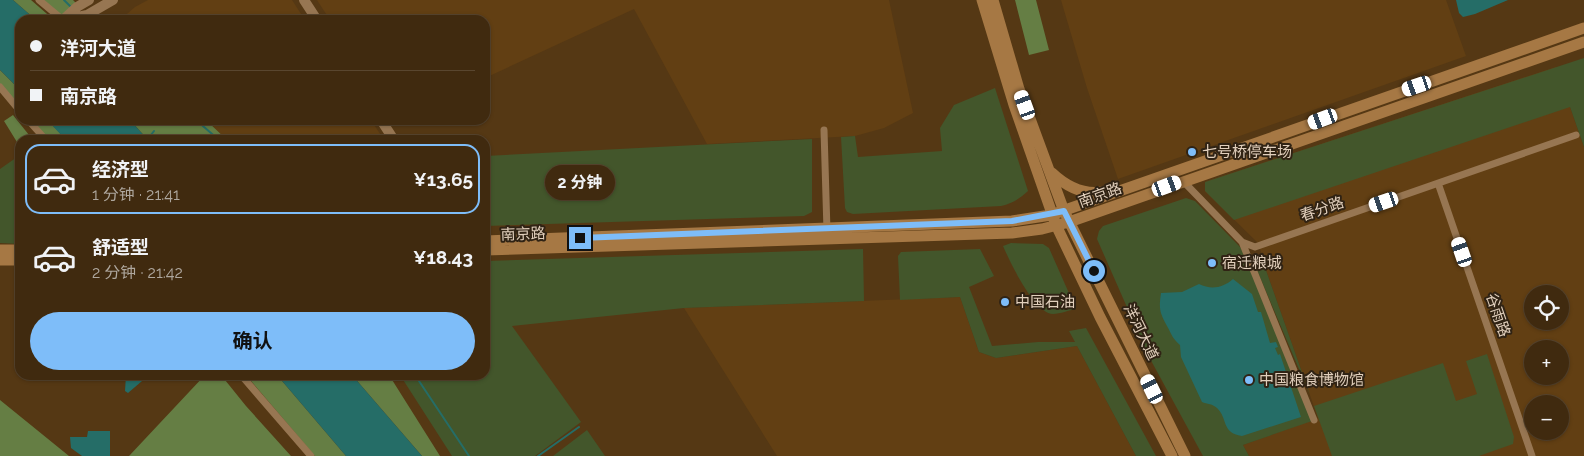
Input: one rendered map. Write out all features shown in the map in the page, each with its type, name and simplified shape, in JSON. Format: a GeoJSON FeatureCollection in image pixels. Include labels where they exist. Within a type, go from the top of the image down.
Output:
{"type":"FeatureCollection","features":[{"type":"Feature","properties":{"kind":"main road","name":"洋河大道"},"geometry":{"type":"LineString","coordinates":[[982,0],[1006,79],[1054,220],[1100,317],[1172,456]]}},
{"type":"Feature","properties":{"kind":"main road","name":"洋河大道"},"geometry":{"type":"LineString","coordinates":[[992,0],[1019,89],[1067,216],[1185,456]]}},
{"type":"Feature","properties":{"kind":"main road","name":"南京路"},"geometry":{"type":"LineString","coordinates":[[1067,216],[1193,165],[1584,28]]}},
{"type":"Feature","properties":{"kind":"main road","name":"南京路"},"geometry":{"type":"LineString","coordinates":[[490,250],[827,234],[1012,221],[1054,220],[1184,180],[1584,42]]}},
{"type":"Feature","properties":{"kind":"main road"},"geometry":{"type":"LineString","coordinates":[[1050,171],[1062,183],[1072,189],[1094,192],[1104,191],[1183,165],[1193,165]]}},
{"type":"Feature","properties":{"kind":"main road","name":"南京路"},"geometry":{"type":"LineString","coordinates":[[490,241],[827,234]]}},
{"type":"Feature","properties":{"kind":"main road"},"geometry":{"type":"LineString","coordinates":[[0,250],[15,250]]}},
{"type":"Feature","properties":{"kind":"main road"},"geometry":{"type":"LineString","coordinates":[[0,260],[15,260]]}},
{"type":"Feature","properties":{"kind":"street"},"geometry":{"type":"LineString","coordinates":[[40,0],[58,15]]}},
{"type":"Feature","properties":{"kind":"street"},"geometry":{"type":"LineString","coordinates":[[69,15],[77,7],[89,0]]}},
{"type":"Feature","properties":{"kind":"street"},"geometry":{"type":"LineString","coordinates":[[87,15],[113,0]]}},
{"type":"Feature","properties":{"kind":"street"},"geometry":{"type":"LineString","coordinates":[[304,0],[314,15]]}},
{"type":"Feature","properties":{"kind":"street"},"geometry":{"type":"LineString","coordinates":[[0,87],[15,105]]}},
{"type":"Feature","properties":{"kind":"street"},"geometry":{"type":"LineString","coordinates":[[32,125],[42,135]]}},
{"type":"Feature","properties":{"kind":"street"},"geometry":{"type":"LineString","coordinates":[[824,130],[827,234]]}},
{"type":"Feature","properties":{"kind":"street","name":"春分路"},"geometry":{"type":"LineString","coordinates":[[1255,247],[1576,135]]}},
{"type":"Feature","properties":{"kind":"street"},"geometry":{"type":"LineString","coordinates":[[1184,180],[1242,242],[1314,420]]}},
{"type":"Feature","properties":{"kind":"street","name":"谷雨路"},"geometry":{"type":"LineString","coordinates":[[1438,183],[1532,456]]}},
{"type":"Feature","properties":{"kind":"street"},"geometry":{"type":"LineString","coordinates":[[1242,242],[1255,247],[1251,262]]}},
{"type":"Feature","properties":{"kind":"street"},"geometry":{"type":"LineString","coordinates":[[245,380],[311,456]]}},
{"type":"Feature","properties":{"kind":"shaded area"},"geometry":{"type":"Polygon","coordinates":[[[148,0],[292,0],[302,15],[126,15],[148,0]]]}},
{"type":"Feature","properties":{"kind":"shaded area"},"geometry":{"type":"Polygon","coordinates":[[[317,0],[889,0],[913,113],[884,128],[855,136],[707,144],[634,9],[490,76],[490,15],[327,15],[317,0]]]}},
{"type":"Feature","properties":{"kind":"shaded area"},"geometry":{"type":"Polygon","coordinates":[[[1061,0],[1446,0],[1466,56],[1118,179],[1087,88],[1061,0]]]}},
{"type":"Feature","properties":{"kind":"shaded area"},"geometry":{"type":"Polygon","coordinates":[[[1556,67],[1584,147],[1584,456],[1249,456],[1243,445],[1318,418],[1258,243],[1205,191],[1205,182],[1556,67]]]}},
{"type":"Feature","properties":{"kind":"shaded area"},"geometry":{"type":"Polygon","coordinates":[[[211,125],[374,125],[381,135],[222,135],[211,125]]]}},
{"type":"Feature","properties":{"kind":"shaded area"},"geometry":{"type":"Polygon","coordinates":[[[960,297],[979,352],[996,358],[1077,346],[1136,456],[777,456],[684,308],[960,297]]]}},
{"type":"Feature","properties":{"kind":"green space"},"geometry":{"type":"Polygon","coordinates":[[[13,0],[31,0],[48,15],[30,15],[13,0]]]}},
{"type":"Feature","properties":{"kind":"green space"},"geometry":{"type":"Polygon","coordinates":[[[43,0],[73,0],[76,3],[65,15],[61,15],[43,0]]]}},
{"type":"Feature","properties":{"kind":"green space"},"geometry":{"type":"Polygon","coordinates":[[[1015,0],[1036,0],[1049,50],[1029,55],[1015,0]]]}},
{"type":"Feature","properties":{"kind":"green space"},"geometry":{"type":"Polygon","coordinates":[[[1584,58],[1584,147],[1570,107],[1234,220],[1205,191],[1205,182],[1584,58]]]}},
{"type":"Feature","properties":{"kind":"green space"},"geometry":{"type":"Polygon","coordinates":[[[0,70],[15,85],[15,102],[0,84],[0,70]]]}},
{"type":"Feature","properties":{"kind":"green space"},"geometry":{"type":"Polygon","coordinates":[[[995,88],[1028,191],[1025,194],[1001,206],[853,214],[847,212],[845,208],[841,137],[855,136],[858,157],[942,151],[940,128],[954,105],[995,88]]]}},
{"type":"Feature","properties":{"kind":"green space"},"geometry":{"type":"Polygon","coordinates":[[[13,115],[15,125],[21,125],[29,135],[15,135],[15,139],[4,121],[13,115]]]}},
{"type":"Feature","properties":{"kind":"green space"},"geometry":{"type":"Polygon","coordinates":[[[36,125],[52,125],[62,135],[44,135],[36,125]]]}},
{"type":"Feature","properties":{"kind":"green space"},"geometry":{"type":"Polygon","coordinates":[[[134,125],[211,125],[222,135],[144,135],[134,125]]]}},
{"type":"Feature","properties":{"kind":"green space"},"geometry":{"type":"Polygon","coordinates":[[[812,139],[812,212],[804,216],[490,226],[490,156],[812,139]]]}},
{"type":"Feature","properties":{"kind":"green space"},"geometry":{"type":"Polygon","coordinates":[[[15,158],[15,244],[0,243],[0,169],[15,158]]]}},
{"type":"Feature","properties":{"kind":"green space"},"geometry":{"type":"Polygon","coordinates":[[[1186,198],[1195,201],[1241,248],[1312,421],[1243,445],[1249,456],[1203,456],[1148,355],[1097,239],[1099,231],[1103,226],[1186,198]]]}},
{"type":"Feature","properties":{"kind":"green space"},"geometry":{"type":"Polygon","coordinates":[[[1011,243],[1043,244],[1049,248],[1076,309],[1053,314],[1038,305],[1024,286],[1003,246],[1011,243]]]}},
{"type":"Feature","properties":{"kind":"green space"},"geometry":{"type":"Polygon","coordinates":[[[863,249],[864,301],[684,308],[512,326],[581,422],[535,456],[452,456],[403,380],[490,380],[490,261],[863,249]]]}},
{"type":"Feature","properties":{"kind":"green space"},"geometry":{"type":"Polygon","coordinates":[[[980,249],[994,276],[969,287],[992,346],[1038,342],[1075,342],[1069,331],[1086,328],[1156,456],[1136,456],[1077,346],[996,358],[979,352],[960,297],[900,300],[898,256],[901,252],[980,249]]]}},
{"type":"Feature","properties":{"kind":"green space"},"geometry":{"type":"Polygon","coordinates":[[[1261,256],[1310,395],[1254,263],[1254,260],[1261,256]]]}},
{"type":"Feature","properties":{"kind":"green space"},"geometry":{"type":"Polygon","coordinates":[[[1487,354],[1514,437],[1513,444],[1479,456],[1332,456],[1314,406],[1443,363],[1456,401],[1477,394],[1466,361],[1487,354]]]}},
{"type":"Feature","properties":{"kind":"green space"},"geometry":{"type":"Polygon","coordinates":[[[200,380],[225,380],[291,456],[129,456],[200,380]]]}},
{"type":"Feature","properties":{"kind":"green space"},"geometry":{"type":"Polygon","coordinates":[[[250,380],[281,380],[346,456],[315,456],[250,380]]]}},
{"type":"Feature","properties":{"kind":"green space"},"geometry":{"type":"Polygon","coordinates":[[[356,380],[392,380],[440,456],[422,456],[356,380]]]}},
{"type":"Feature","properties":{"kind":"green space"},"geometry":{"type":"Polygon","coordinates":[[[0,400],[69,456],[0,456],[0,400]]]}},
{"type":"Feature","properties":{"kind":"green space"},"geometry":{"type":"Polygon","coordinates":[[[587,430],[605,456],[553,456],[587,430]]]}},
{"type":"Feature","properties":{"kind":"water"},"geometry":{"type":"Polygon","coordinates":[[[0,0],[13,0],[30,15],[15,15],[15,85],[0,70],[0,0]]]}},
{"type":"Feature","properties":{"kind":"water"},"geometry":{"type":"Polygon","coordinates":[[[1456,0],[1508,0],[1463,17],[1459,13],[1456,0]]]}},
{"type":"Feature","properties":{"kind":"water"},"geometry":{"type":"Polygon","coordinates":[[[52,125],[134,125],[144,135],[61,135],[52,125]]]}},
{"type":"Feature","properties":{"kind":"water"},"geometry":{"type":"Polygon","coordinates":[[[1233,279],[1252,294],[1258,312],[1261,312],[1270,343],[1276,342],[1278,347],[1275,348],[1278,355],[1280,354],[1301,417],[1242,436],[1231,432],[1217,408],[1202,402],[1181,357],[1180,345],[1167,326],[1160,306],[1161,293],[1182,292],[1199,284],[1217,287],[1233,279]]]}},
{"type":"Feature","properties":{"kind":"water"},"geometry":{"type":"Polygon","coordinates":[[[126,380],[142,380],[128,393],[125,391],[126,380]]]}},
{"type":"Feature","properties":{"kind":"water"},"geometry":{"type":"Polygon","coordinates":[[[281,380],[356,380],[422,456],[346,456],[281,380]]]}},
{"type":"Feature","properties":{"kind":"water"},"geometry":{"type":"Polygon","coordinates":[[[88,431],[110,431],[110,456],[82,456],[71,448],[70,437],[87,437],[88,431]]]}},
{"type":"Feature","properties":{"kind":"waterway"},"geometry":{"type":"LineString","coordinates":[[64,0],[71,7]]}},
{"type":"Feature","properties":{"kind":"waterway"},"geometry":{"type":"LineString","coordinates":[[202,125],[213,135]]}},
{"type":"Feature","properties":{"kind":"waterway"},"geometry":{"type":"LineString","coordinates":[[151,135],[154,131]]}},
{"type":"Feature","properties":{"kind":"waterway"},"geometry":{"type":"LineString","coordinates":[[418,380],[469,456]]}},
{"type":"Feature","properties":{"kind":"waterway"},"geometry":{"type":"LineString","coordinates":[[538,456],[579,427]]}},
{"type":"Feature","properties":{"kind":"place","name":"七号桥停车场"},"geometry":{"type":"Point","coordinates":[1192,152]}},
{"type":"Feature","properties":{"kind":"place","name":"宿迁粮城"},"geometry":{"type":"Point","coordinates":[1212,263]}},
{"type":"Feature","properties":{"kind":"place","name":"中国石油"},"geometry":{"type":"Point","coordinates":[1005,302]}},
{"type":"Feature","properties":{"kind":"place","name":"中国粮食博物馆"},"geometry":{"type":"Point","coordinates":[1249,380]}},
{"type":"Feature","properties":{"kind":"route"},"geometry":{"type":"LineString","coordinates":[[580,238],[1012,221],[1064,211],[1094,271]]}}]}
